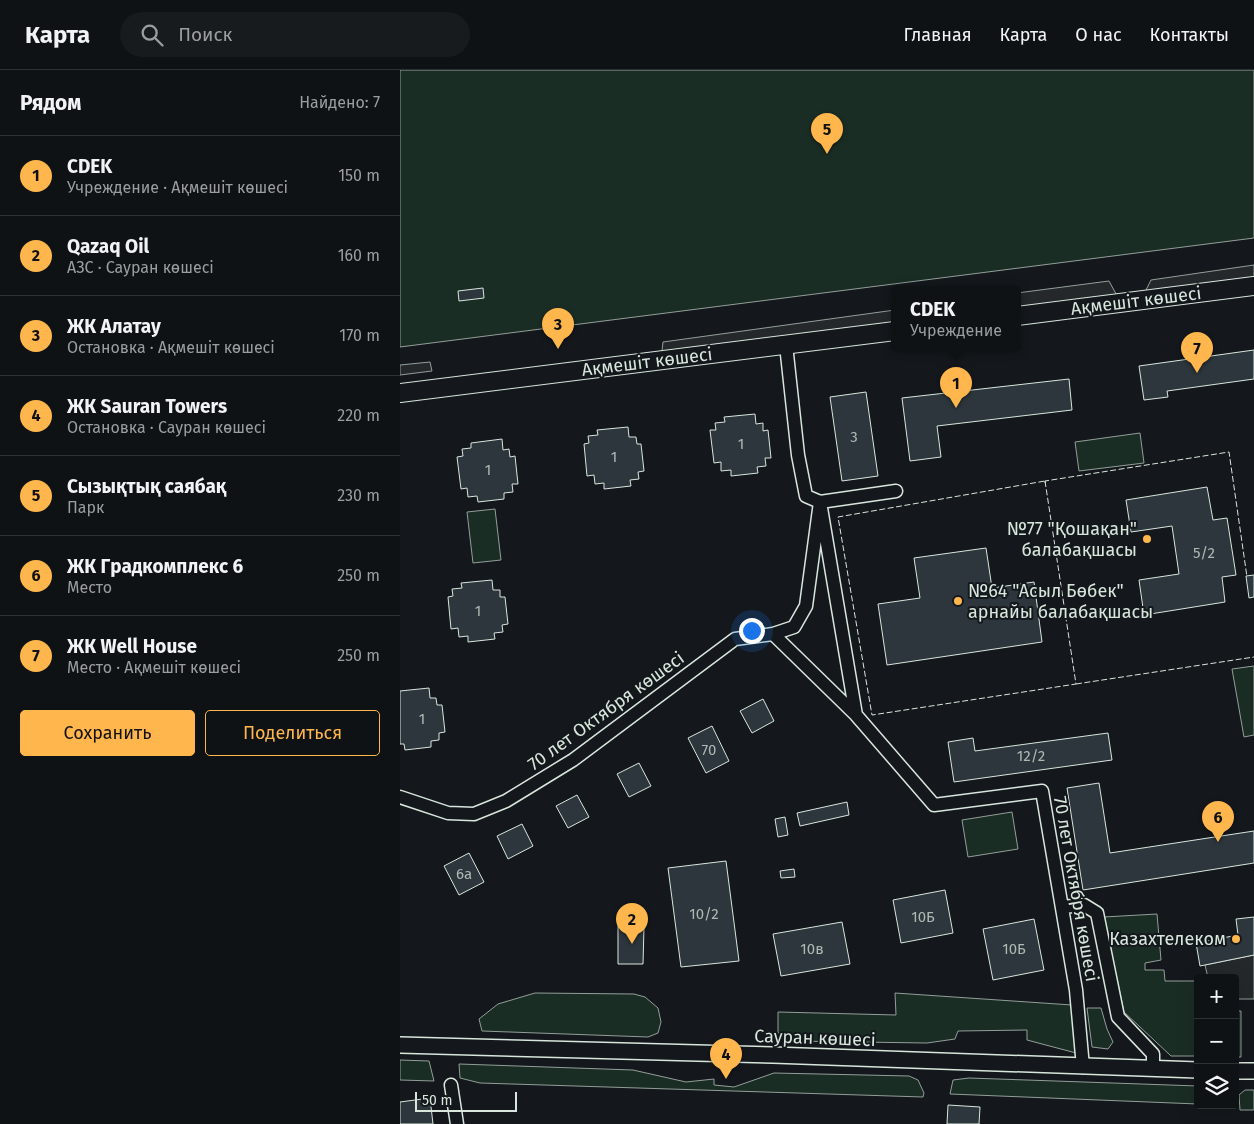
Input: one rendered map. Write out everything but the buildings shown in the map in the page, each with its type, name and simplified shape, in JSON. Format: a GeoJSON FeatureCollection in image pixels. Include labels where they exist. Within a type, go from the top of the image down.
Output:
{"type":"FeatureCollection","features":[{"type":"Feature","properties":{"kind":"main road","name":"Ақмешіт көшесі"},"geometry":{"type":"LineString","coordinates":[[1021,315],[1254,286]]}},
{"type":"Feature","properties":{"kind":"main road","name":"Ақмешіт көшесі"},"geometry":{"type":"LineString","coordinates":[[400,393],[891,332]]}},
{"type":"Feature","properties":{"kind":"street"},"geometry":{"type":"LineString","coordinates":[[786,345],[798,455],[806,496],[820,502],[896,491]]}},
{"type":"Feature","properties":{"kind":"street"},"geometry":{"type":"LineString","coordinates":[[820,502],[856,715]]}},
{"type":"Feature","properties":{"kind":"street","name":"70 лет Октября көшесі"},"geometry":{"type":"LineString","coordinates":[[400,797],[448,814],[474,814],[506,801],[573,760],[735,639],[772,634],[794,627],[806,606],[820,502]]}},
{"type":"Feature","properties":{"kind":"street","name":"70 лет Октября көшесі"},"geometry":{"type":"LineString","coordinates":[[772,634],[856,715],[934,806],[1042,791],[1076,990],[1083,1067]]}},
{"type":"Feature","properties":{"kind":"street"},"geometry":{"type":"LineString","coordinates":[[1062,906],[1084,905],[1097,913],[1118,1016],[1153,1054],[1153,1069]]}},
{"type":"Feature","properties":{"kind":"street","name":"Сауран көшесі"},"geometry":{"type":"LineString","coordinates":[[400,1045],[773,1055],[1194,1070]]}},
{"type":"Feature","properties":{"kind":"street"},"geometry":{"type":"LineString","coordinates":[[1239,1070],[1254,1071]]}},
{"type":"Feature","properties":{"kind":"street"},"geometry":{"type":"LineString","coordinates":[[451,1085],[457,1124]]}},
{"type":"Feature","properties":{"kind":"green space"},"geometry":{"type":"Polygon","coordinates":[[[400,70],[1254,70],[1254,238],[400,347],[400,70]]]}},
{"type":"Feature","properties":{"kind":"green space"},"geometry":{"type":"Polygon","coordinates":[[[1140,433],[1144,463],[1079,471],[1075,442],[1140,433]]]}},
{"type":"Feature","properties":{"kind":"green space"},"geometry":{"type":"Polygon","coordinates":[[[495,509],[501,560],[473,563],[467,512],[495,509]]]}},
{"type":"Feature","properties":{"kind":"green space"},"geometry":{"type":"Polygon","coordinates":[[[1254,666],[1254,735],[1244,737],[1232,669],[1254,666]]]}},
{"type":"Feature","properties":{"kind":"green space"},"geometry":{"type":"Polygon","coordinates":[[[1012,812],[1018,849],[968,857],[962,820],[1012,812]]]}},
{"type":"Feature","properties":{"kind":"green space"},"geometry":{"type":"Polygon","coordinates":[[[1157,914],[1161,960],[1145,963],[1145,970],[1164,970],[1165,981],[1194,981],[1194,1056],[1171,1056],[1124,1012],[1104,917],[1157,914]]]}},
{"type":"Feature","properties":{"kind":"green space"},"geometry":{"type":"Polygon","coordinates":[[[535,993],[634,994],[645,997],[658,1008],[661,1022],[658,1033],[648,1037],[482,1031],[479,1019],[498,1004],[535,993]]]}},
{"type":"Feature","properties":{"kind":"green space"},"geometry":{"type":"Polygon","coordinates":[[[895,993],[1072,1005],[1076,1053],[1027,1040],[1027,1030],[958,1031],[955,1039],[927,1043],[790,1041],[783,1039],[778,1032],[778,1012],[896,1015],[895,993]]]}},
{"type":"Feature","properties":{"kind":"green space"},"geometry":{"type":"Polygon","coordinates":[[[1087,1008],[1101,1008],[1113,1042],[1108,1049],[1092,1047],[1087,1008]]]}},
{"type":"Feature","properties":{"kind":"green space"},"geometry":{"type":"Polygon","coordinates":[[[1239,1011],[1241,1011],[1241,1057],[1239,1057],[1239,1011]]]}},
{"type":"Feature","properties":{"kind":"green space"},"geometry":{"type":"Polygon","coordinates":[[[400,1060],[429,1061],[434,1081],[400,1080],[400,1060]]]}},
{"type":"Feature","properties":{"kind":"green space"},"geometry":{"type":"Polygon","coordinates":[[[459,1064],[633,1070],[686,1082],[714,1079],[714,1085],[734,1087],[774,1073],[909,1076],[918,1080],[924,1093],[923,1097],[480,1083],[460,1078],[459,1064]]]}},
{"type":"Feature","properties":{"kind":"green space"},"geometry":{"type":"Polygon","coordinates":[[[969,1078],[1194,1086],[1194,1104],[950,1094],[953,1080],[969,1078]]]}},
{"type":"Feature","properties":{"kind":"green space"},"geometry":{"type":"Polygon","coordinates":[[[1245,1090],[1254,1090],[1254,1110],[1240,1110],[1239,1095],[1245,1090]]]}},
{"type":"Feature","properties":{"kind":"shaded area"},"geometry":{"type":"Polygon","coordinates":[[[1254,265],[1254,286],[1141,300],[1151,280],[1254,265]]]}},
{"type":"Feature","properties":{"kind":"shaded area"},"geometry":{"type":"Polygon","coordinates":[[[1109,281],[1121,303],[1021,316],[1021,292],[1109,281]]]}},
{"type":"Feature","properties":{"kind":"shaded area"},"geometry":{"type":"Polygon","coordinates":[[[891,311],[891,331],[661,360],[663,342],[891,311]]]}},
{"type":"Feature","properties":{"kind":"shaded area"},"geometry":{"type":"Polygon","coordinates":[[[430,362],[432,371],[400,375],[400,365],[430,362]]]}},
{"type":"Feature","properties":{"kind":"shaded area"},"geometry":{"type":"Polygon","coordinates":[[[1254,955],[1254,999],[1239,999],[1239,974],[1207,974],[1205,965],[1254,955]]]}},
{"type":"Feature","properties":{"kind":"fence"},"geometry":{"type":"LineString","coordinates":[[1045,483],[1045,481],[1229,452],[1247,577]]}},
{"type":"Feature","properties":{"kind":"fence"},"geometry":{"type":"LineString","coordinates":[[1045,481],[1076,684],[872,715],[838,517],[1045,481]]}},
{"type":"Feature","properties":{"kind":"fence"},"geometry":{"type":"LineString","coordinates":[[1076,684],[1254,657]]}},
{"type":"Feature","properties":{"kind":"place","name":"Сызықтық саябақ"},"geometry":{"type":"Point","coordinates":[827,154]}},
{"type":"Feature","properties":{"kind":"place","name":"ЖК Алатау"},"geometry":{"type":"Point","coordinates":[558,349]}},
{"type":"Feature","properties":{"kind":"place","name":"ЖК Well House"},"geometry":{"type":"Point","coordinates":[1197,373]}},
{"type":"Feature","properties":{"kind":"place","name":"CDEK"},"geometry":{"type":"Point","coordinates":[956,408]}},
{"type":"Feature","properties":{"kind":"place","name":"№77 \"Қошақан\" балабақшасы"},"geometry":{"type":"Point","coordinates":[1147,539]}},
{"type":"Feature","properties":{"kind":"place","name":"№64 \"Асыл Бөбек\" арнайы балабақшасы"},"geometry":{"type":"Point","coordinates":[958,601]}},
{"type":"Feature","properties":{"kind":"place","name":"ЖК Градкомплекс 6"},"geometry":{"type":"Point","coordinates":[1218,842]}},
{"type":"Feature","properties":{"kind":"place","name":"Казахтелеком"},"geometry":{"type":"Point","coordinates":[1236,939]}},
{"type":"Feature","properties":{"kind":"place","name":"Qazaq Oil"},"geometry":{"type":"Point","coordinates":[632,944]}},
{"type":"Feature","properties":{"kind":"place","name":"ЖК Sauran Towers"},"geometry":{"type":"Point","coordinates":[726,1079]}}]}
